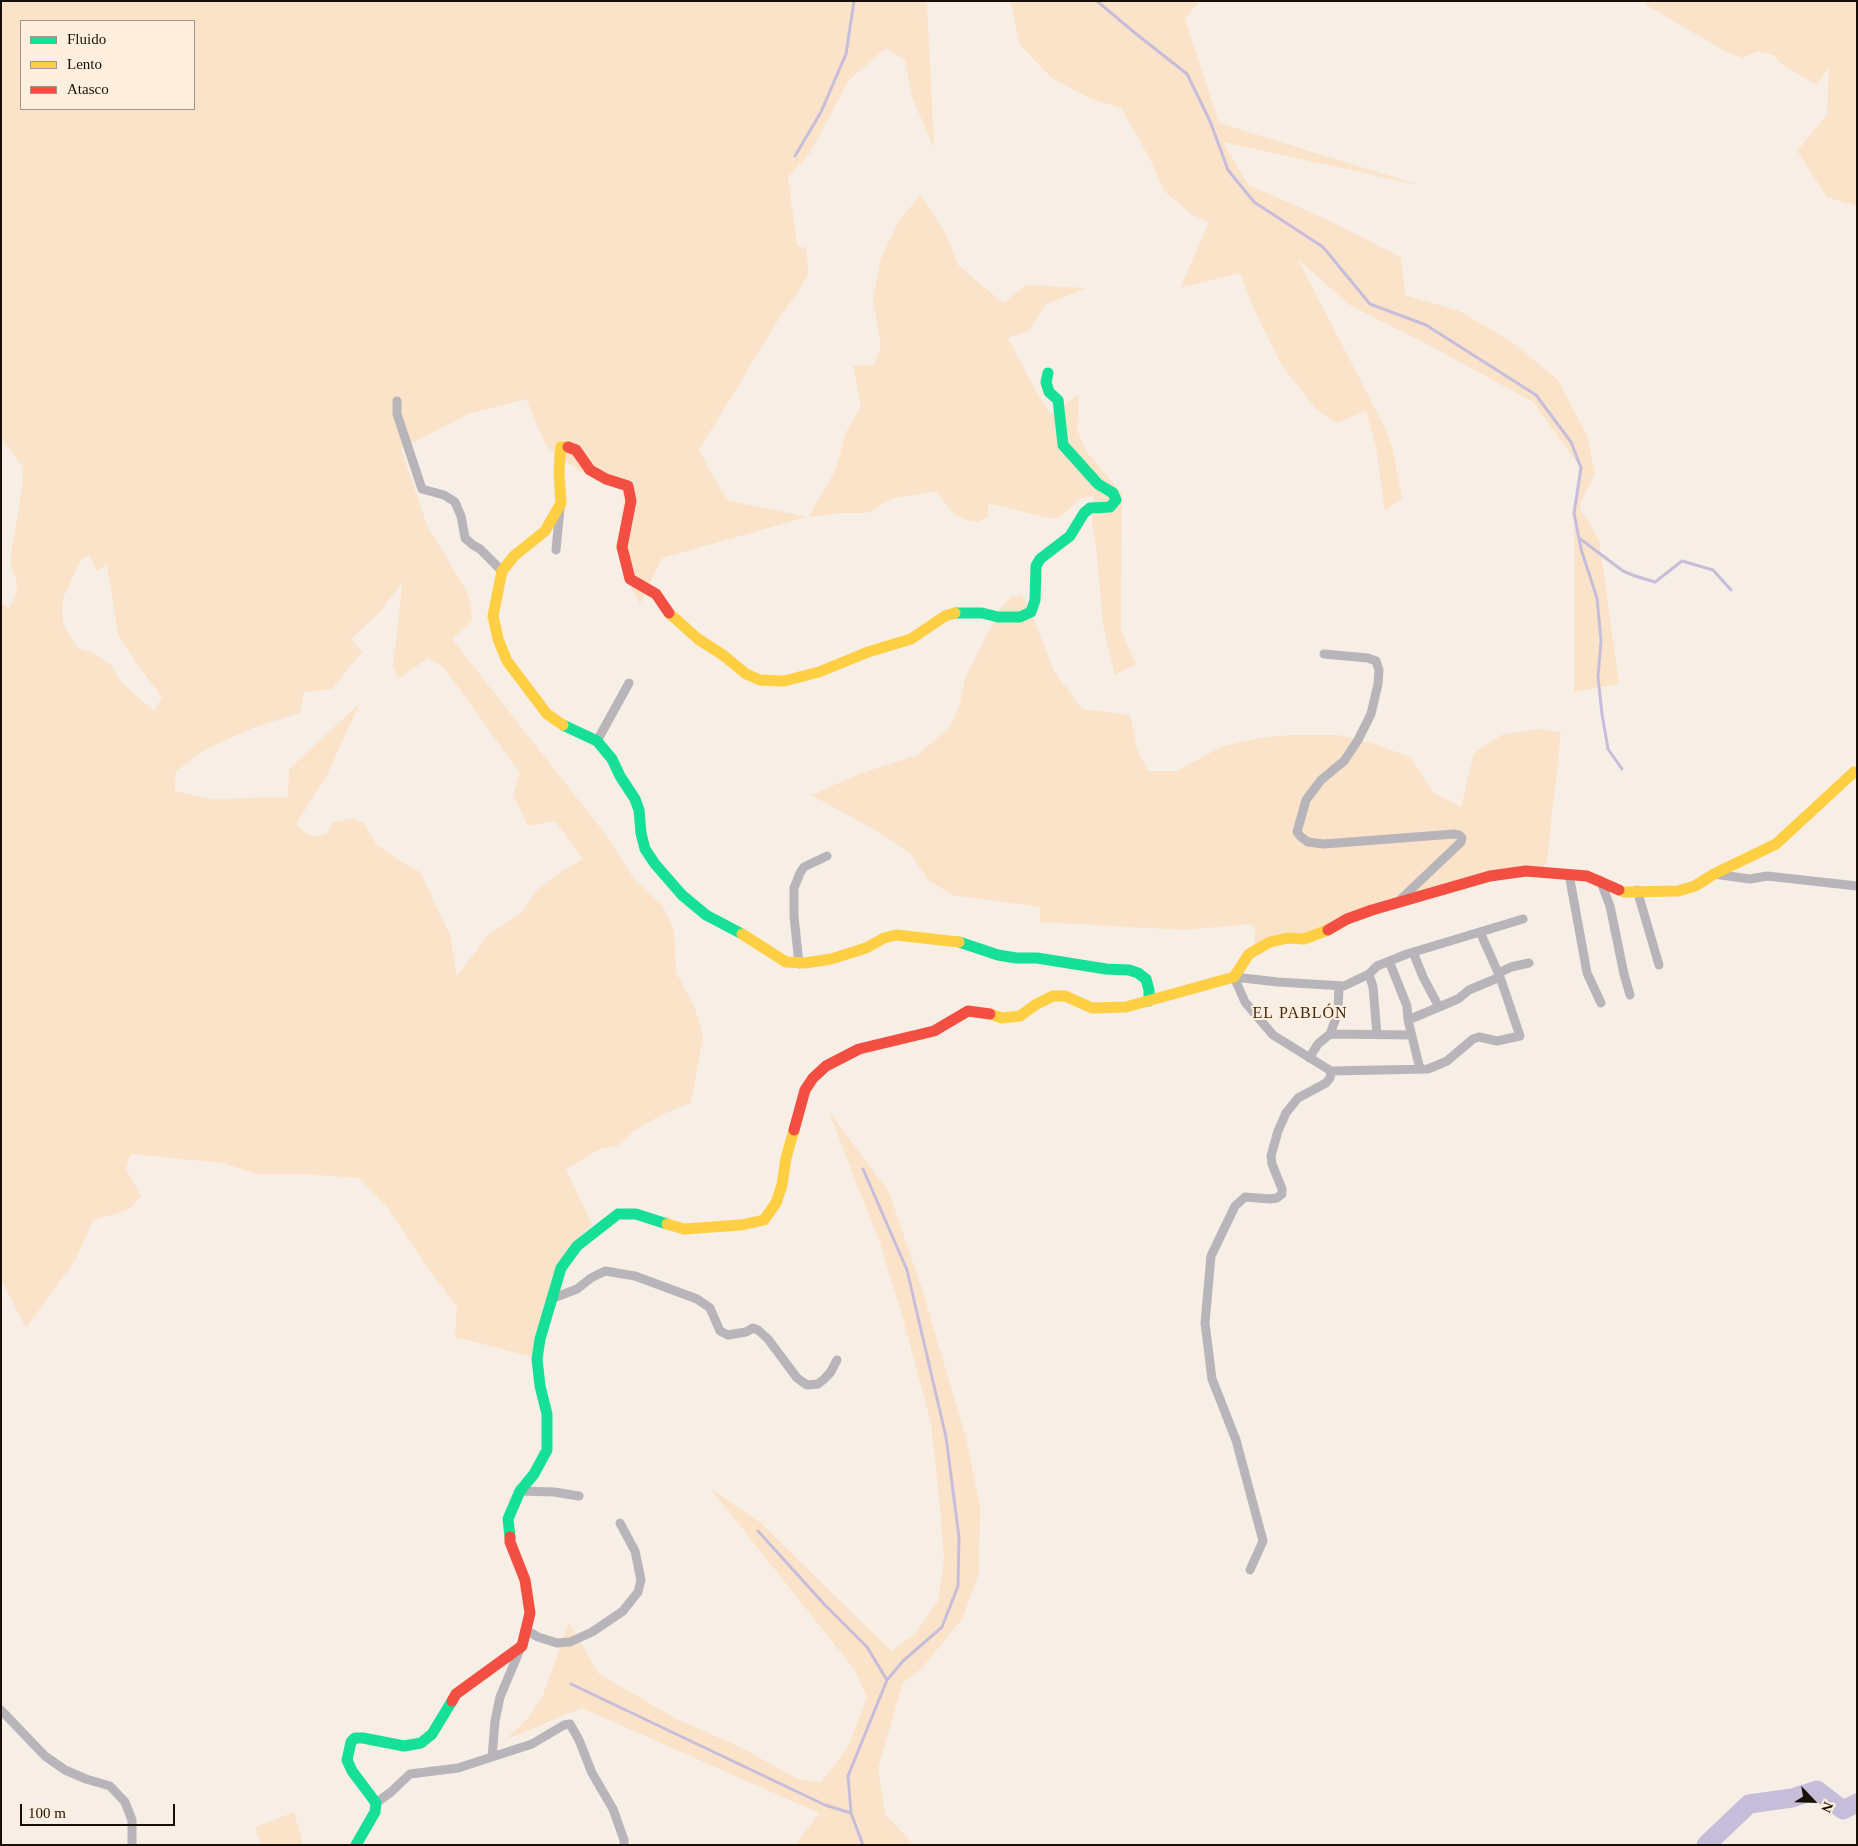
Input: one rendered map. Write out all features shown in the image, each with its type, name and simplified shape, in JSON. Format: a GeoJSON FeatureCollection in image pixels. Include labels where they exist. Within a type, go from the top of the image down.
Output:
{"type":"FeatureCollection","features":[{"type":"Feature","properties":{"kind":"street"},"geometry":{"type":"LineString","coordinates":[[556,550],[561,503],[560,455],[562,447],[566,446],[576,450],[590,470],[606,479],[628,486],[631,501],[622,547],[630,579],[656,594],[671,616],[746,674],[760,680],[784,681],[818,672],[868,652],[911,639],[944,616],[959,612],[982,613],[998,617],[1020,617],[1032,612],[1035,600],[1036,566],[1040,559],[1070,536],[1084,512],[1090,508],[1110,507],[1114,505],[1116,500],[1113,493],[1098,484],[1063,445],[1058,400],[1049,392],[1046,382],[1048,373]]}},
{"type":"Feature","properties":{"kind":"street"},"geometry":{"type":"LineString","coordinates":[[397,401],[397,414],[422,489],[444,495],[454,502],[461,516],[466,538],[502,570]]}},
{"type":"Feature","properties":{"kind":"street"},"geometry":{"type":"LineString","coordinates":[[561,503],[544,531],[514,556],[502,570],[494,616],[498,639],[507,661],[547,714],[567,728],[597,740],[612,759],[620,776],[635,799],[639,810],[641,833],[646,849],[655,864],[671,883],[706,915],[761,945],[774,956],[786,962],[799,964],[831,960],[866,948],[884,938],[896,935],[910,935],[963,943],[998,955],[1016,958],[1037,958],[1106,970],[1129,970],[1138,973],[1146,979],[1149,1001]]}},
{"type":"Feature","properties":{"kind":"street"},"geometry":{"type":"LineString","coordinates":[[1324,654],[1362,657],[1376,661],[1379,670],[1378,684],[1371,714],[1358,740],[1344,760],[1320,780],[1306,800],[1297,832],[1308,842],[1324,844],[1454,834],[1462,838],[1461,842],[1398,902]]}},
{"type":"Feature","properties":{"kind":"street"},"geometry":{"type":"LineString","coordinates":[[597,740],[629,683]]}},
{"type":"Feature","properties":{"kind":"street"},"geometry":{"type":"LineString","coordinates":[[1234,977],[1249,954],[1270,942],[1288,938],[1304,939],[1323,933],[1347,919],[1398,902],[1490,876],[1526,871],[1587,876],[1624,892],[1638,890],[1678,891],[1695,886],[1714,874],[1776,844],[1854,772]]}},
{"type":"Feature","properties":{"kind":"street"},"geometry":{"type":"LineString","coordinates":[[799,964],[794,916],[794,888],[804,867],[827,856]]}},
{"type":"Feature","properties":{"kind":"street"},"geometry":{"type":"LineString","coordinates":[[1569,874],[1587,973],[1601,1003]]}},
{"type":"Feature","properties":{"kind":"street"},"geometry":{"type":"LineString","coordinates":[[1714,874],[1750,879],[1767,876],[1857,886]]}},
{"type":"Feature","properties":{"kind":"street"},"geometry":{"type":"LineString","coordinates":[[1600,880],[1610,906],[1620,960],[1630,995]]}},
{"type":"Feature","properties":{"kind":"street"},"geometry":{"type":"LineString","coordinates":[[1638,890],[1659,966]]}},
{"type":"Feature","properties":{"kind":"street"},"geometry":{"type":"LineString","coordinates":[[492,1757],[495,1721],[500,1697],[522,1646],[530,1612],[525,1580],[510,1542],[508,1520],[520,1491],[534,1474],[547,1450],[547,1414],[540,1386],[537,1359],[540,1339],[561,1268],[577,1246],[618,1214],[636,1214],[684,1230],[741,1225],[764,1220],[776,1203],[782,1185],[786,1158],[805,1090],[813,1078],[826,1066],[860,1049],[934,1031],[968,1011],[982,1012],[1002,1018],[1020,1016],[1035,1005],[1053,996],[1064,996],[1092,1008],[1126,1007],[1234,977],[1344,986],[1369,974],[1377,966],[1388,961],[1523,919]]}},
{"type":"Feature","properties":{"kind":"street"},"geometry":{"type":"LineString","coordinates":[[1234,977],[1244,1002],[1272,1035],[1331,1071],[1420,1069],[1440,1065],[1479,1037],[1498,1041],[1520,1036],[1500,975],[1480,932]]}},
{"type":"Feature","properties":{"kind":"street"},"geometry":{"type":"LineString","coordinates":[[1413,952],[1425,983],[1439,1007]]}},
{"type":"Feature","properties":{"kind":"street"},"geometry":{"type":"LineString","coordinates":[[1388,961],[1407,1006],[1411,1035],[1420,1069]]}},
{"type":"Feature","properties":{"kind":"street"},"geometry":{"type":"LineString","coordinates":[[1408,1020],[1458,999],[1474,987],[1512,967],[1529,963]]}},
{"type":"Feature","properties":{"kind":"street"},"geometry":{"type":"LineString","coordinates":[[1369,974],[1374,994],[1377,1034]]}},
{"type":"Feature","properties":{"kind":"street"},"geometry":{"type":"LineString","coordinates":[[1309,1058],[1318,1044],[1330,1034],[1338,1013],[1339,986]]}},
{"type":"Feature","properties":{"kind":"street"},"geometry":{"type":"LineString","coordinates":[[1330,1034],[1411,1035]]}},
{"type":"Feature","properties":{"kind":"street"},"geometry":{"type":"LineString","coordinates":[[1250,1570],[1263,1541],[1236,1440],[1212,1379],[1205,1323],[1211,1256],[1235,1206],[1245,1197],[1270,1199],[1277,1198],[1282,1194],[1271,1156],[1278,1131],[1286,1112],[1298,1098],[1326,1083],[1330,1078],[1331,1071]]}},
{"type":"Feature","properties":{"kind":"street"},"geometry":{"type":"LineString","coordinates":[[551,1299],[577,1289],[591,1278],[605,1272],[635,1276],[697,1299],[710,1308],[720,1331],[728,1336],[753,1328],[758,1330],[768,1339],[797,1378],[807,1385],[818,1384],[823,1380],[830,1373],[837,1360]]}},
{"type":"Feature","properties":{"kind":"street"},"geometry":{"type":"LineString","coordinates":[[520,1491],[554,1492],[579,1496]]}},
{"type":"Feature","properties":{"kind":"street"},"geometry":{"type":"LineString","coordinates":[[526,1630],[538,1637],[557,1643],[570,1642],[592,1632],[623,1611],[638,1592],[641,1580],[634,1551],[620,1523]]}},
{"type":"Feature","properties":{"kind":"street"},"geometry":{"type":"LineString","coordinates":[[356,1845],[375,1812],[376,1803],[347,1760],[351,1742],[355,1738],[363,1738],[404,1746],[421,1743],[432,1734],[456,1694],[522,1646]]}},
{"type":"Feature","properties":{"kind":"street"},"geometry":{"type":"LineString","coordinates":[[1,1710],[28,1740],[52,1761],[65,1770],[110,1786],[125,1802],[132,1820],[132,1845]]}},
{"type":"Feature","properties":{"kind":"street"},"geometry":{"type":"LineString","coordinates":[[376,1803],[392,1792],[410,1774],[458,1768],[532,1744],[564,1725],[570,1724],[579,1740],[592,1773],[613,1809],[624,1845]]}},
{"type":"Feature","properties":{"kind":"shaded area"},"geometry":{"type":"Polygon","coordinates":[[[1,1],[927,1],[934,148],[913,100],[905,60],[886,48],[849,80],[810,153],[788,177],[797,246],[806,248],[809,274],[780,317],[699,450],[719,487],[729,501],[808,517],[662,558],[640,604],[626,578],[616,546],[624,500],[621,486],[604,484],[557,457],[545,443],[526,399],[468,414],[401,449],[427,525],[468,594],[473,619],[452,639],[610,840],[634,879],[663,906],[674,930],[676,972],[695,1008],[703,1037],[691,1103],[661,1115],[634,1131],[617,1146],[602,1148],[566,1169],[592,1224],[575,1243],[537,1358],[455,1337],[457,1307],[422,1260],[387,1207],[359,1178],[304,1174],[257,1174],[222,1163],[131,1154],[126,1169],[141,1196],[128,1210],[93,1220],[76,1259],[26,1328],[1,1279],[1,603],[9,608],[16,595],[17,583],[10,562],[23,482],[22,466],[1,438],[1,1]],[[89,555],[81,560],[63,598],[62,614],[64,625],[74,643],[80,649],[91,652],[110,664],[121,682],[154,711],[162,697],[134,660],[118,634],[107,564],[97,571],[89,555]],[[402,582],[380,612],[351,639],[362,652],[332,689],[304,692],[300,713],[255,727],[206,749],[176,771],[175,791],[211,799],[288,797],[289,769],[360,703],[326,777],[296,824],[306,833],[317,837],[328,833],[331,823],[352,818],[364,823],[376,844],[403,863],[420,872],[450,935],[457,976],[488,935],[523,911],[537,890],[562,871],[583,859],[555,821],[528,826],[513,795],[520,773],[445,669],[428,658],[398,679],[393,665],[402,582]]]}},
{"type":"Feature","properties":{"kind":"shaded area"},"geometry":{"type":"Polygon","coordinates":[[[1010,1],[1200,1],[1185,19],[1219,123],[1423,186],[1223,142],[1248,185],[1324,218],[1401,257],[1405,295],[1459,311],[1512,342],[1558,380],[1587,435],[1595,473],[1580,504],[1580,509],[1599,539],[1619,684],[1574,692],[1574,513],[1581,468],[1533,402],[1348,304],[1298,259],[1385,428],[1393,450],[1402,498],[1385,511],[1376,447],[1366,411],[1336,423],[1316,409],[1282,366],[1256,314],[1240,273],[1180,288],[1209,222],[1191,214],[1164,191],[1149,157],[1121,108],[1089,98],[1052,78],[1020,45],[1010,1]]]}},
{"type":"Feature","properties":{"kind":"shaded area"},"geometry":{"type":"Polygon","coordinates":[[[1644,1],[1857,1],[1857,206],[1827,197],[1797,151],[1827,114],[1829,67],[1817,85],[1783,65],[1774,55],[1757,51],[1743,58],[1726,52],[1648,6],[1644,1]]]}},
{"type":"Feature","properties":{"kind":"shaded area"},"geometry":{"type":"Polygon","coordinates":[[[921,195],[947,236],[958,265],[1003,303],[1027,285],[1087,288],[1046,304],[1028,331],[1008,338],[1036,391],[1051,414],[1079,394],[1077,429],[1086,451],[1122,494],[1121,630],[1136,664],[1115,675],[1103,625],[1092,522],[1094,496],[1080,499],[1061,516],[1052,519],[988,503],[988,517],[978,522],[963,519],[951,511],[937,491],[891,499],[867,513],[841,513],[808,517],[835,471],[846,432],[861,407],[853,366],[874,365],[881,346],[873,300],[881,258],[900,219],[921,195]]]}},
{"type":"Feature","properties":{"kind":"shaded area"},"geometry":{"type":"Polygon","coordinates":[[[1022,595],[1054,671],[1082,709],[1130,715],[1137,749],[1148,771],[1177,771],[1221,747],[1259,738],[1290,735],[1338,735],[1375,744],[1410,757],[1434,793],[1461,807],[1474,753],[1501,735],[1537,729],[1561,732],[1547,861],[1539,873],[1507,877],[1347,920],[1254,948],[1255,928],[1251,924],[1184,930],[1040,922],[1040,907],[952,895],[928,880],[910,853],[875,830],[811,795],[859,774],[917,755],[950,727],[959,706],[966,676],[1001,608],[1012,596],[1022,595]]]}},
{"type":"Feature","properties":{"kind":"shaded area"},"geometry":{"type":"Polygon","coordinates":[[[828,1110],[889,1192],[923,1292],[966,1438],[980,1507],[979,1573],[962,1619],[922,1668],[903,1683],[878,1768],[885,1814],[914,1845],[796,1845],[819,1813],[582,1708],[505,1740],[527,1719],[543,1695],[569,1623],[599,1674],[675,1718],[740,1747],[798,1779],[821,1783],[849,1745],[867,1697],[854,1669],[710,1488],[761,1523],[891,1651],[915,1634],[938,1601],[944,1561],[931,1423],[880,1243],[828,1110]]]}},
{"type":"Feature","properties":{"kind":"shaded area"},"geometry":{"type":"Polygon","coordinates":[[[294,1812],[303,1845],[261,1845],[255,1827],[294,1812]]]}},
{"type":"Feature","properties":{"kind":"waterway"},"geometry":{"type":"LineString","coordinates":[[795,156],[821,112],[846,54],[854,1]]}},
{"type":"Feature","properties":{"kind":"waterway"},"geometry":{"type":"LineString","coordinates":[[1097,1],[1187,74],[1210,121],[1228,170],[1254,202],[1323,247],[1370,304],[1426,325],[1536,395],[1571,442],[1581,468],[1574,513],[1581,549],[1597,598],[1601,641],[1598,677],[1602,714],[1608,749],[1622,769]]}},
{"type":"Feature","properties":{"kind":"waterway"},"geometry":{"type":"LineString","coordinates":[[1579,538],[1623,571],[1635,576],[1655,582],[1682,561],[1713,570],[1731,590]]}},
{"type":"Feature","properties":{"kind":"waterway"},"geometry":{"type":"LineString","coordinates":[[863,1169],[907,1270],[946,1437],[959,1537],[958,1586],[942,1627],[903,1661],[887,1680],[848,1776],[851,1813],[863,1845]]}},
{"type":"Feature","properties":{"kind":"waterway"},"geometry":{"type":"LineString","coordinates":[[758,1531],[824,1604],[867,1647],[887,1680]]}},
{"type":"Feature","properties":{"kind":"waterway"},"geometry":{"type":"LineString","coordinates":[[571,1684],[825,1805],[851,1813]]}},
{"type":"Feature","properties":{"kind":"waterway"},"geometry":{"type":"LineString","coordinates":[[1706,1845],[1749,1804],[1792,1798],[1817,1790],[1843,1810],[1857,1803]]}},
{"type":"Feature","properties":{"kind":"traffic: fast"},"geometry":{"type":"LineString","coordinates":[[955,613],[982,613],[998,617],[1020,617],[1031,612],[1035,600],[1036,566],[1040,559],[1070,536],[1084,513],[1090,508],[1110,507],[1116,500],[1113,493],[1098,484],[1063,445],[1058,400],[1049,392],[1046,382],[1048,373]]}},
{"type":"Feature","properties":{"kind":"traffic: fast"},"geometry":{"type":"LineString","coordinates":[[563,725],[597,741],[612,759],[620,776],[635,799],[639,810],[641,833],[645,849],[655,864],[682,895],[706,915],[742,934]]}},
{"type":"Feature","properties":{"kind":"traffic: fast"},"geometry":{"type":"LineString","coordinates":[[959,942],[998,955],[1016,958],[1037,958],[1106,969],[1129,970],[1138,973],[1146,979],[1149,1001]]}},
{"type":"Feature","properties":{"kind":"traffic: fast"},"geometry":{"type":"LineString","coordinates":[[510,1537],[508,1519],[520,1491],[534,1474],[547,1450],[547,1414],[540,1386],[537,1359],[540,1339],[561,1268],[577,1246],[618,1214],[636,1214],[667,1224]]}},
{"type":"Feature","properties":{"kind":"traffic: fast"},"geometry":{"type":"LineString","coordinates":[[356,1845],[375,1812],[376,1803],[352,1771],[347,1760],[351,1742],[355,1738],[363,1738],[404,1746],[421,1743],[432,1734],[452,1701]]}},
{"type":"Feature","properties":{"kind":"traffic: slow"},"geometry":{"type":"LineString","coordinates":[[563,725],[547,714],[507,661],[498,639],[493,616],[502,571],[514,556],[545,531],[561,503],[560,455],[561,447],[568,447]]}},
{"type":"Feature","properties":{"kind":"traffic: slow"},"geometry":{"type":"LineString","coordinates":[[669,613],[698,639],[723,655],[746,674],[760,680],[784,681],[819,672],[868,652],[911,639],[945,616],[955,613]]}},
{"type":"Feature","properties":{"kind":"traffic: slow"},"geometry":{"type":"LineString","coordinates":[[1619,890],[1624,892],[1678,891],[1695,886],[1714,874],[1776,844],[1854,772]]}},
{"type":"Feature","properties":{"kind":"traffic: slow"},"geometry":{"type":"LineString","coordinates":[[990,1014],[1002,1018],[1020,1016],[1035,1005],[1053,996],[1065,996],[1092,1008],[1126,1007],[1234,977],[1249,954],[1270,942],[1288,938],[1304,939],[1328,930]]}},
{"type":"Feature","properties":{"kind":"traffic: slow"},"geometry":{"type":"LineString","coordinates":[[742,934],[786,962],[805,963],[831,959],[866,948],[884,938],[896,935],[959,942]]}},
{"type":"Feature","properties":{"kind":"traffic: slow"},"geometry":{"type":"LineString","coordinates":[[667,1224],[684,1229],[741,1225],[764,1220],[776,1203],[782,1185],[786,1158],[794,1130]]}},
{"type":"Feature","properties":{"kind":"traffic: jam"},"geometry":{"type":"LineString","coordinates":[[568,447],[576,450],[590,470],[606,479],[628,486],[631,501],[622,547],[630,579],[656,594],[669,613]]}},
{"type":"Feature","properties":{"kind":"traffic: jam"},"geometry":{"type":"LineString","coordinates":[[1328,930],[1347,919],[1372,910],[1490,876],[1526,871],[1587,876],[1619,890]]}},
{"type":"Feature","properties":{"kind":"traffic: jam"},"geometry":{"type":"LineString","coordinates":[[794,1130],[805,1090],[813,1078],[826,1066],[859,1049],[934,1031],[968,1011],[990,1014]]}},
{"type":"Feature","properties":{"kind":"traffic: jam"},"geometry":{"type":"LineString","coordinates":[[452,1701],[456,1694],[522,1646],[530,1613],[525,1580],[510,1542],[510,1537]]}},
{"type":"Feature","properties":{"kind":"district","name":"EL PABLÓN"},"geometry":{"type":"Point","coordinates":[1300,1014]}}]}
